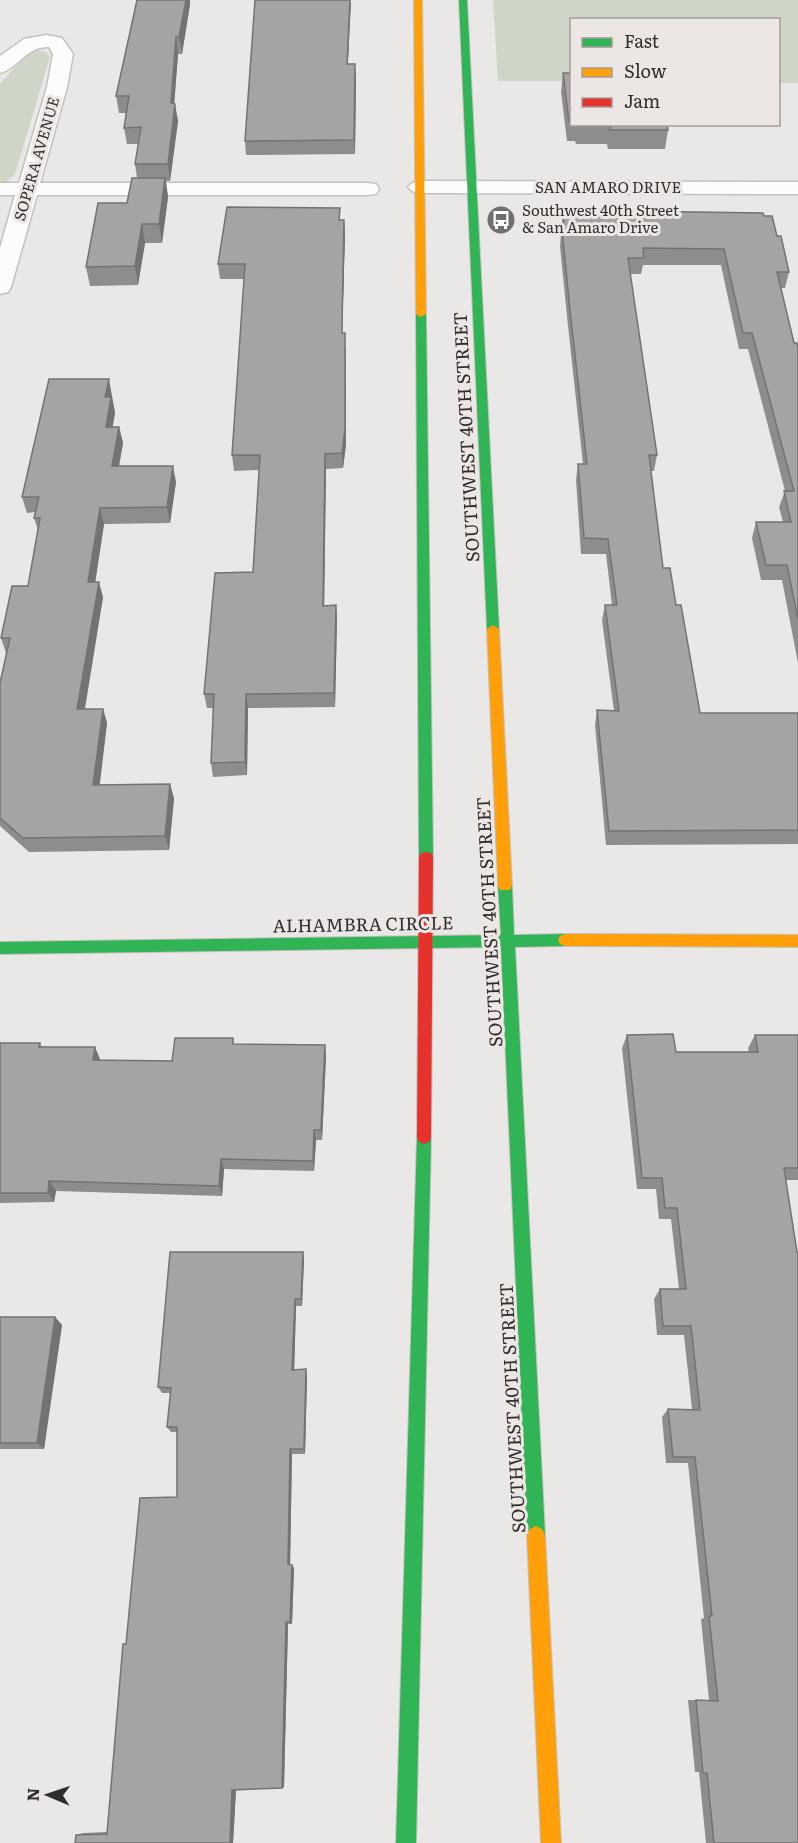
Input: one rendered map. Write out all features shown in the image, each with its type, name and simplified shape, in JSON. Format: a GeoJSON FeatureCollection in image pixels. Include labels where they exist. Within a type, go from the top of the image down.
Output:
{"type":"FeatureCollection","features":[{"type":"Feature","properties":{"kind":"main road"},"geometry":{"type":"LineString","coordinates":[[406,1843],[423,1212],[426,942],[418,0]]}},
{"type":"Feature","properties":{"kind":"main road","name":"SOUTHWEST 40TH STREET"},"geometry":{"type":"LineString","coordinates":[[464,0],[550,1843]]}},
{"type":"Feature","properties":{"kind":"main road","name":"ALHAMBRA CIRCLE"},"geometry":{"type":"LineString","coordinates":[[0,948],[509,940],[798,941]]}},
{"type":"Feature","properties":{"kind":"street","name":"SOPERA AVENUE"},"geometry":{"type":"LineString","coordinates":[[0,67],[24,46],[46,40],[58,44],[63,54],[63,61],[0,287]]}},
{"type":"Feature","properties":{"kind":"street","name":"SAN AMARO DRIVE"},"geometry":{"type":"LineString","coordinates":[[419,188],[798,188]]}},
{"type":"Feature","properties":{"kind":"street"},"geometry":{"type":"LineString","coordinates":[[0,189],[368,189]]}},
{"type":"Feature","properties":{"kind":"shaded area"},"geometry":{"type":"Polygon","coordinates":[[[493,0],[798,0],[798,83],[780,83],[780,18],[570,18],[570,81],[498,81],[493,0]]]}},
{"type":"Feature","properties":{"kind":"shaded area"},"geometry":{"type":"Polygon","coordinates":[[[36,50],[46,52],[50,57],[15,174],[5,183],[0,183],[0,84],[26,55],[36,50]]]}},
{"type":"Feature","properties":{"kind":"building"},"geometry":{"type":"Polygon","coordinates":[[[137,0],[186,0],[179,37],[176,37],[171,103],[175,104],[168,164],[135,164],[141,127],[124,128],[129,96],[116,96],[137,0]]]}},
{"type":"Feature","properties":{"kind":"building"},"geometry":{"type":"Polygon","coordinates":[[[255,0],[350,0],[347,64],[355,64],[354,140],[245,141],[255,0]]]}},
{"type":"Feature","properties":{"kind":"building"},"geometry":{"type":"Polygon","coordinates":[[[563,73],[570,73],[569,122],[563,73]]]}},
{"type":"Feature","properties":{"kind":"building"},"geometry":{"type":"Polygon","coordinates":[[[610,126],[667,126],[668,130],[610,130],[610,126]]]}},
{"type":"Feature","properties":{"kind":"building"},"geometry":{"type":"Polygon","coordinates":[[[132,178],[165,178],[159,224],[142,224],[135,266],[86,267],[98,203],[127,203],[132,178]]]}},
{"type":"Feature","properties":{"kind":"building"},"geometry":{"type":"Polygon","coordinates":[[[227,207],[340,208],[339,220],[344,220],[342,333],[345,333],[345,429],[342,453],[325,454],[323,606],[336,605],[334,693],[246,694],[245,762],[211,763],[214,694],[204,694],[215,573],[253,572],[260,455],[232,455],[245,264],[218,264],[227,207]]]}},
{"type":"Feature","properties":{"kind":"building"},"geometry":{"type":"Polygon","coordinates":[[[563,210],[763,213],[764,216],[772,216],[777,236],[781,236],[789,272],[777,272],[794,343],[797,343],[798,348],[798,619],[787,565],[766,565],[756,522],[791,522],[784,491],[794,491],[752,333],[743,333],[724,249],[643,248],[644,258],[628,258],[657,455],[649,455],[663,568],[670,568],[676,605],[681,605],[700,713],[798,713],[798,830],[609,831],[597,710],[619,711],[605,605],[617,605],[608,539],[584,538],[578,464],[587,464],[562,230],[564,230],[563,210]]]}},
{"type":"Feature","properties":{"kind":"building"},"geometry":{"type":"Polygon","coordinates":[[[49,379],[109,379],[105,397],[111,397],[106,427],[119,427],[112,466],[173,466],[167,507],[100,508],[88,582],[99,582],[77,709],[103,709],[93,785],[170,784],[165,836],[23,838],[0,818],[0,683],[10,638],[1,638],[12,586],[28,586],[40,518],[34,518],[39,497],[22,497],[49,379]]]}},
{"type":"Feature","properties":{"kind":"building"},"geometry":{"type":"Polygon","coordinates":[[[673,1034],[676,1052],[758,1052],[755,1035],[798,1035],[798,1168],[784,1168],[798,1252],[798,1843],[714,1843],[707,1773],[703,1773],[696,1700],[718,1701],[709,1616],[712,1616],[695,1457],[673,1457],[668,1409],[700,1410],[691,1326],[663,1326],[660,1289],[686,1289],[677,1208],[665,1208],[662,1178],[642,1178],[627,1035],[673,1034]]]}},
{"type":"Feature","properties":{"kind":"building"},"geometry":{"type":"Polygon","coordinates":[[[175,1038],[233,1038],[233,1044],[325,1045],[321,1130],[314,1130],[313,1161],[221,1159],[219,1186],[49,1181],[48,1193],[0,1193],[0,1043],[40,1043],[39,1047],[95,1047],[93,1060],[172,1061],[175,1038]]]}},
{"type":"Feature","properties":{"kind":"building"},"geometry":{"type":"Polygon","coordinates":[[[170,1252],[303,1252],[301,1299],[295,1299],[292,1370],[306,1369],[304,1449],[290,1449],[288,1564],[292,1565],[290,1622],[286,1622],[282,1788],[232,1790],[230,1843],[75,1843],[76,1835],[107,1834],[123,1644],[126,1644],[140,1498],[177,1497],[177,1427],[167,1427],[171,1388],[158,1387],[170,1252]]]}},
{"type":"Feature","properties":{"kind":"building"},"geometry":{"type":"Polygon","coordinates":[[[0,1317],[55,1317],[37,1443],[0,1443],[0,1317]]]}},
{"type":"Feature","properties":{"kind":"traffic: fast"},"geometry":{"type":"LineString","coordinates":[[463,0],[493,629]]}},
{"type":"Feature","properties":{"kind":"traffic: fast"},"geometry":{"type":"LineString","coordinates":[[421,314],[426,857]]}},
{"type":"Feature","properties":{"kind":"traffic: fast"},"geometry":{"type":"LineString","coordinates":[[505,886],[536,1535]]}},
{"type":"Feature","properties":{"kind":"traffic: fast"},"geometry":{"type":"LineString","coordinates":[[0,948],[565,940]]}},
{"type":"Feature","properties":{"kind":"traffic: fast"},"geometry":{"type":"LineString","coordinates":[[406,1843],[424,1137]]}},
{"type":"Feature","properties":{"kind":"traffic: slow"},"geometry":{"type":"LineString","coordinates":[[418,0],[421,314]]}},
{"type":"Feature","properties":{"kind":"traffic: slow"},"geometry":{"type":"LineString","coordinates":[[493,629],[505,886]]}},
{"type":"Feature","properties":{"kind":"traffic: slow"},"geometry":{"type":"LineString","coordinates":[[565,940],[798,941]]}},
{"type":"Feature","properties":{"kind":"traffic: slow"},"geometry":{"type":"LineString","coordinates":[[536,1535],[551,1843]]}},
{"type":"Feature","properties":{"kind":"traffic: jam"},"geometry":{"type":"LineString","coordinates":[[424,1137],[426,857]]}},
{"type":"Feature","properties":{"kind":"place","name":"Southwest 40th Street & San Amaro Drive"},"geometry":{"type":"Point","coordinates":[501,220]}}]}
